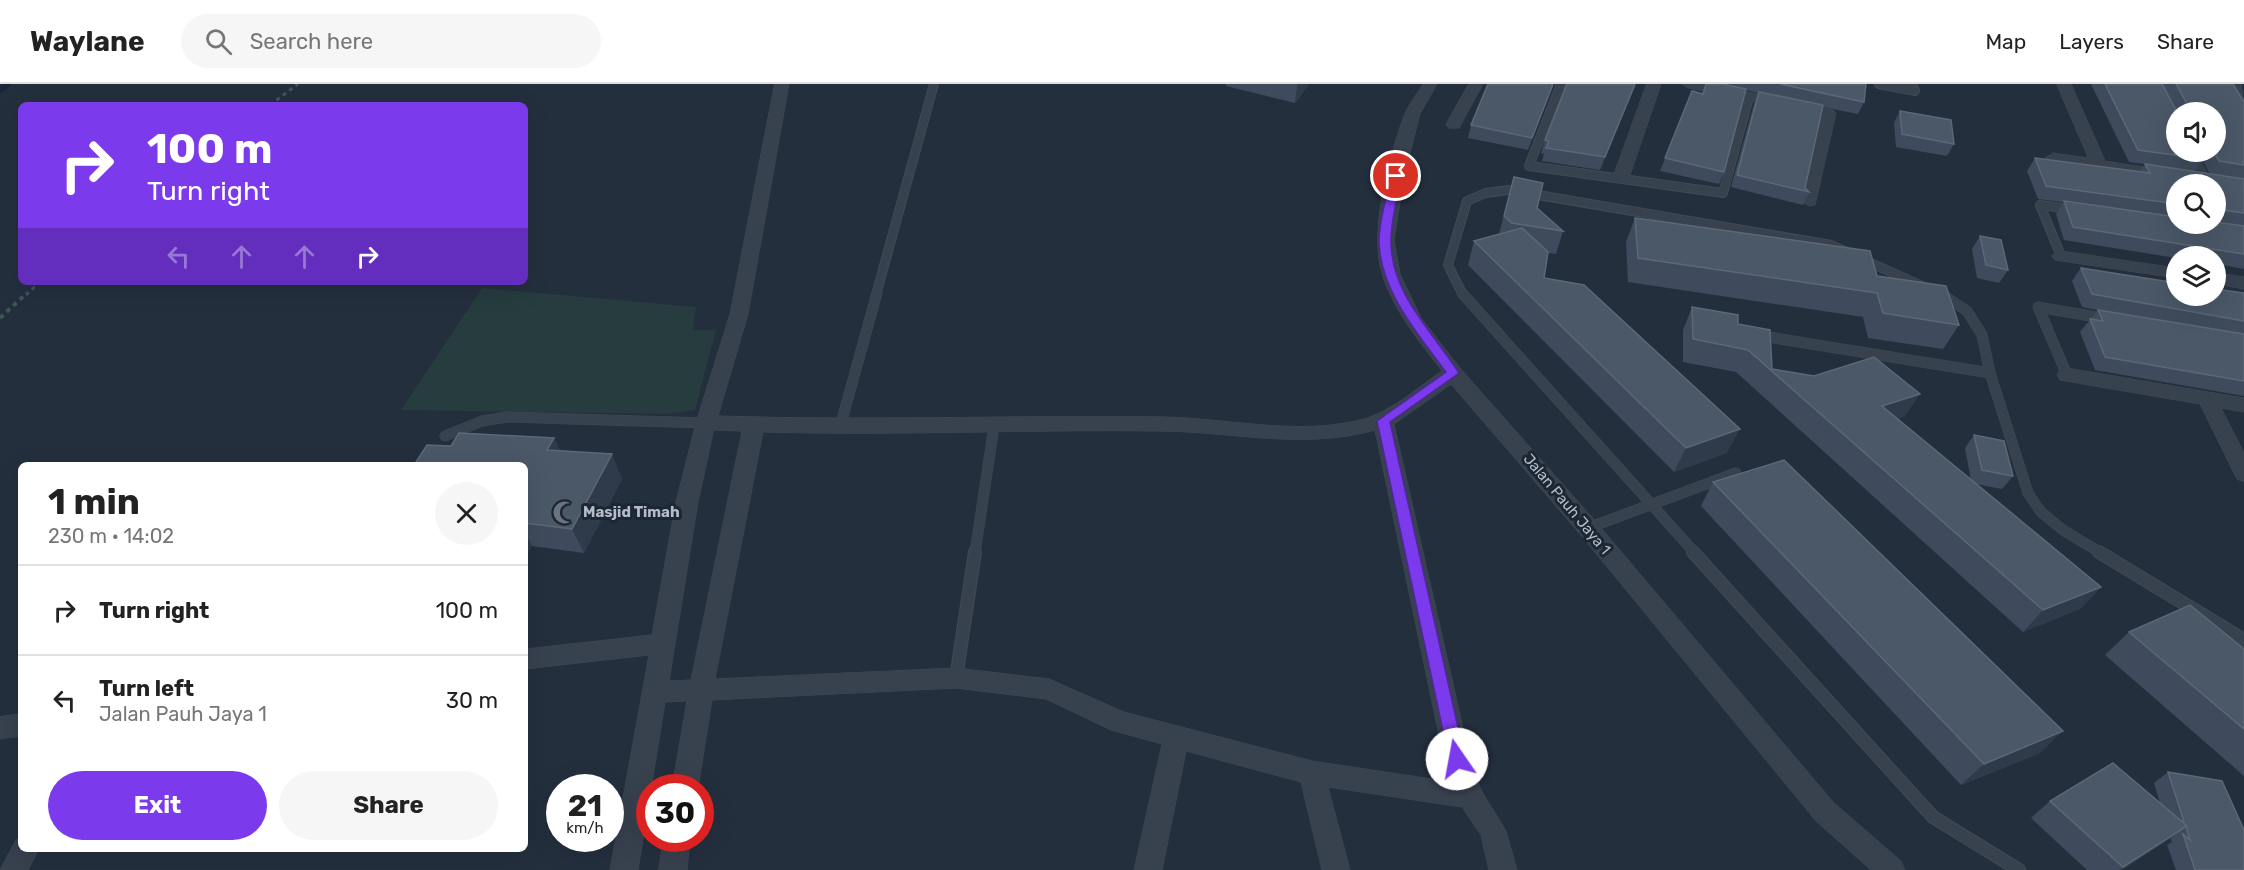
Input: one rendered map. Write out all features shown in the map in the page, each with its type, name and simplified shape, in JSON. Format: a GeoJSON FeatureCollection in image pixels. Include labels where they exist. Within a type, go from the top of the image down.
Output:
{"type":"FeatureCollection","features":[{"type":"Feature","properties":{"kind":"street"},"geometry":{"type":"LineString","coordinates":[[624,870],[687,502],[706,423],[739,314],[782,84]]}},
{"type":"Feature","properties":{"kind":"street","name":"Jalan Pauh Jaya 1"},"geometry":{"type":"LineString","coordinates":[[1430,84],[1412,114],[1396,176],[1385,240],[1390,274],[1413,320],[1453,373],[1588,528],[1825,812],[1891,870]]}},
{"type":"Feature","properties":{"kind":"street"},"geometry":{"type":"LineString","coordinates":[[1454,125],[1476,84]]}},
{"type":"Feature","properties":{"kind":"street"},"geometry":{"type":"LineString","coordinates":[[1621,178],[1654,84]]}},
{"type":"Feature","properties":{"kind":"street"},"geometry":{"type":"LineString","coordinates":[[1689,84],[1828,113],[1809,201]]}},
{"type":"Feature","properties":{"kind":"street"},"geometry":{"type":"LineString","coordinates":[[2064,84],[2099,165]]}},
{"type":"Feature","properties":{"kind":"street"},"geometry":{"type":"LineString","coordinates":[[2234,84],[2244,99]]}},
{"type":"Feature","properties":{"kind":"street"},"geometry":{"type":"LineString","coordinates":[[2053,158],[2166,174]]}},
{"type":"Feature","properties":{"kind":"street"},"geometry":{"type":"LineString","coordinates":[[2061,256],[2166,272]]}},
{"type":"Feature","properties":{"kind":"street"},"geometry":{"type":"LineString","coordinates":[[2226,280],[2244,283]]}},
{"type":"Feature","properties":{"kind":"street"},"geometry":{"type":"LineString","coordinates":[[706,423],[840,427],[1164,424],[1304,433],[1355,429],[1383,421],[1453,373]]}},
{"type":"Feature","properties":{"kind":"street"},"geometry":{"type":"LineString","coordinates":[[2067,375],[2244,405]]}},
{"type":"Feature","properties":{"kind":"street"},"geometry":{"type":"LineString","coordinates":[[2207,399],[2244,474]]}},
{"type":"Feature","properties":{"kind":"street"},"geometry":{"type":"LineString","coordinates":[[1383,421],[1457,759],[1470,796],[1493,831],[1503,870]]}},
{"type":"Feature","properties":{"kind":"street"},"geometry":{"type":"LineString","coordinates":[[687,774],[701,689],[754,424]]}},
{"type":"Feature","properties":{"kind":"street"},"geometry":{"type":"LineString","coordinates":[[528,659],[662,644]]}},
{"type":"Feature","properties":{"kind":"street"},"geometry":{"type":"LineString","coordinates":[[654,692],[956,678],[1049,689],[1120,722],[1312,773],[1470,796]]}},
{"type":"Feature","properties":{"kind":"street"},"geometry":{"type":"LineString","coordinates":[[0,728],[18,725]]}},
{"type":"Feature","properties":{"kind":"street"},"geometry":{"type":"LineString","coordinates":[[1148,870],[1176,737]]}},
{"type":"Feature","properties":{"kind":"street"},"geometry":{"type":"LineString","coordinates":[[1312,773],[1336,870]]}},
{"type":"Feature","properties":{"kind":"street"},"geometry":{"type":"LineString","coordinates":[[13,870],[24,852]]}},
{"type":"Feature","properties":{"kind":"street"},"geometry":{"type":"LineString","coordinates":[[673,870],[675,852]]}},
{"type":"Feature","properties":{"kind":"lane"},"geometry":{"type":"LineString","coordinates":[[840,427],[933,84]]}},
{"type":"Feature","properties":{"kind":"lane"},"geometry":{"type":"LineString","coordinates":[[1561,84],[1529,166],[1723,193],[1749,97]]}},
{"type":"Feature","properties":{"kind":"lane"},"geometry":{"type":"LineString","coordinates":[[1879,84],[1915,91],[1912,84]]}},
{"type":"Feature","properties":{"kind":"lane"},"geometry":{"type":"LineString","coordinates":[[2019,870],[1933,818],[1653,504],[1465,299],[1448,264],[1467,201],[1486,194],[1509,190],[1831,245],[1946,297],[1967,311],[1982,335],[1990,373],[2028,493],[2041,512],[2064,530],[2244,640]]}},
{"type":"Feature","properties":{"kind":"lane"},"geometry":{"type":"LineString","coordinates":[[2061,256],[2040,205],[2085,211]]}},
{"type":"Feature","properties":{"kind":"lane"},"geometry":{"type":"LineString","coordinates":[[2067,375],[2038,307],[2118,320]]}},
{"type":"Feature","properties":{"kind":"lane"},"geometry":{"type":"LineString","coordinates":[[1750,334],[1990,373]]}},
{"type":"Feature","properties":{"kind":"lane"},"geometry":{"type":"LineString","coordinates":[[445,436],[482,421],[507,417],[706,423]]}},
{"type":"Feature","properties":{"kind":"lane"},"geometry":{"type":"LineString","coordinates":[[956,678],[994,426]]}},
{"type":"Feature","properties":{"kind":"lane"},"geometry":{"type":"LineString","coordinates":[[1588,528],[1736,473]]}},
{"type":"Feature","properties":{"kind":"path"},"geometry":{"type":"LineString","coordinates":[[274,102],[298,84]]}},
{"type":"Feature","properties":{"kind":"path"},"geometry":{"type":"LineString","coordinates":[[0,318],[37,285]]}},
{"type":"Feature","properties":{"kind":"green space"},"geometry":{"type":"Polygon","coordinates":[[[482,288],[696,307],[693,330],[716,330],[695,410],[666,414],[401,410],[482,288]]]}},
{"type":"Feature","properties":{"kind":"building"},"geometry":{"type":"Polygon","coordinates":[[[1488,84],[1553,84],[1532,138],[1471,125],[1488,84]]]}},
{"type":"Feature","properties":{"kind":"building"},"geometry":{"type":"Polygon","coordinates":[[[1567,84],[1635,84],[1605,157],[1546,148],[1549,141],[1545,140],[1567,84]]]}},
{"type":"Feature","properties":{"kind":"building"},"geometry":{"type":"Polygon","coordinates":[[[1706,84],[1722,84],[1746,89],[1724,172],[1665,158],[1692,91],[1703,94],[1706,84]]]}},
{"type":"Feature","properties":{"kind":"building"},"geometry":{"type":"Polygon","coordinates":[[[1780,84],[1866,84],[1864,102],[1780,84]]]}},
{"type":"Feature","properties":{"kind":"building"},"geometry":{"type":"Polygon","coordinates":[[[2105,84],[2162,84],[2172,102],[2166,102],[2166,154],[2138,150],[2105,84]]]}},
{"type":"Feature","properties":{"kind":"building"},"geometry":{"type":"Polygon","coordinates":[[[2176,84],[2233,84],[2244,102],[2244,165],[2225,162],[2226,102],[2186,102],[2176,84]]]}},
{"type":"Feature","properties":{"kind":"building"},"geometry":{"type":"Polygon","coordinates":[[[1759,92],[1823,105],[1805,188],[1809,192],[1737,175],[1759,92]]]}},
{"type":"Feature","properties":{"kind":"building"},"geometry":{"type":"Polygon","coordinates":[[[1900,111],[1951,120],[1954,144],[1902,134],[1900,111]]]}},
{"type":"Feature","properties":{"kind":"building"},"geometry":{"type":"Polygon","coordinates":[[[2035,158],[2150,173],[2145,164],[2211,174],[2166,174],[2166,203],[2046,186],[2035,158]]]}},
{"type":"Feature","properties":{"kind":"building"},"geometry":{"type":"Polygon","coordinates":[[[2226,176],[2244,179],[2244,213],[2226,210],[2226,176]]]}},
{"type":"Feature","properties":{"kind":"building"},"geometry":{"type":"Polygon","coordinates":[[[1514,177],[1543,183],[1537,208],[1563,231],[1512,223],[1504,216],[1514,177]]]}},
{"type":"Feature","properties":{"kind":"building"},"geometry":{"type":"Polygon","coordinates":[[[2064,201],[2166,216],[2166,234],[2226,234],[2226,223],[2244,226],[2244,254],[2226,251],[2226,246],[2193,246],[2073,227],[2064,201]]]}},
{"type":"Feature","properties":{"kind":"building"},"geometry":{"type":"Polygon","coordinates":[[[1635,218],[1870,251],[1877,276],[1946,286],[1959,325],[1883,313],[1877,293],[1638,258],[1635,218]]]}},
{"type":"Feature","properties":{"kind":"building"},"geometry":{"type":"Polygon","coordinates":[[[1522,228],[1548,252],[1544,278],[1584,285],[1740,429],[1686,448],[1474,241],[1522,228]]]}},
{"type":"Feature","properties":{"kind":"building"},"geometry":{"type":"Polygon","coordinates":[[[1980,236],[2001,240],[2008,270],[1986,265],[1980,236]]]}},
{"type":"Feature","properties":{"kind":"building"},"geometry":{"type":"Polygon","coordinates":[[[2081,268],[2166,281],[2166,306],[2226,306],[2226,290],[2244,293],[2244,321],[2092,294],[2081,268]]]}},
{"type":"Feature","properties":{"kind":"building"},"geometry":{"type":"Polygon","coordinates":[[[1692,307],[1738,315],[1738,324],[1770,330],[1772,369],[1814,376],[1874,357],[1920,394],[1882,406],[2101,587],[2043,610],[1748,350],[1693,339],[1692,307]]]}},
{"type":"Feature","properties":{"kind":"building"},"geometry":{"type":"Polygon","coordinates":[[[2098,310],[2244,334],[2244,381],[2105,357],[2090,319],[2103,321],[2098,310]]]}},
{"type":"Feature","properties":{"kind":"building"},"geometry":{"type":"Polygon","coordinates":[[[459,433],[554,438],[547,450],[612,454],[572,529],[528,523],[528,462],[416,462],[427,445],[451,446],[459,433]]]}},
{"type":"Feature","properties":{"kind":"building"},"geometry":{"type":"Polygon","coordinates":[[[1974,435],[2004,441],[2013,476],[1982,470],[1974,435]]]}},
{"type":"Feature","properties":{"kind":"building"},"geometry":{"type":"Polygon","coordinates":[[[1784,460],[2063,731],[1984,764],[1713,482],[1784,460]]]}},
{"type":"Feature","properties":{"kind":"building"},"geometry":{"type":"Polygon","coordinates":[[[2190,605],[2244,649],[2244,729],[2129,632],[2190,605]]]}},
{"type":"Feature","properties":{"kind":"building"},"geometry":{"type":"Polygon","coordinates":[[[2113,763],[2187,826],[2123,867],[2050,801],[2113,763]]]}},
{"type":"Feature","properties":{"kind":"building"},"geometry":{"type":"Polygon","coordinates":[[[2168,772],[2222,781],[2244,830],[2244,870],[2195,870],[2183,834],[2190,840],[2187,826],[2168,772]]]}},
{"type":"Feature","properties":{"kind":"waterway"},"geometry":{"type":"LineString","coordinates":[[0,90],[8,84]]}},
{"type":"Feature","properties":{"kind":"place","name":"Masjid Timah"},"geometry":{"type":"Point","coordinates":[565,512]}},
{"type":"Feature","properties":{"kind":"route"},"geometry":{"type":"LineString","coordinates":[[1396,176],[1385,240],[1390,274],[1413,320],[1453,373],[1383,421],[1457,759]]}}]}
